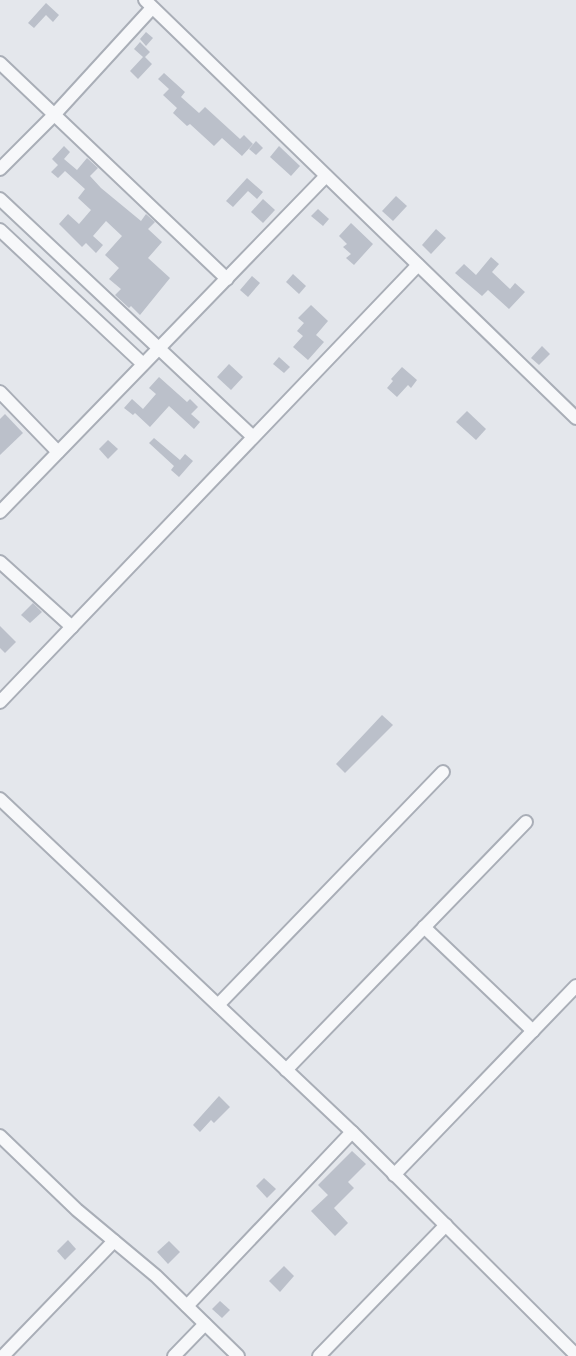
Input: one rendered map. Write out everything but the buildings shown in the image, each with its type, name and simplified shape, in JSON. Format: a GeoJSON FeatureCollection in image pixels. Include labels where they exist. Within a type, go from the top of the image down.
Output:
{"type":"FeatureCollection","features":[{"type":"Feature","properties":{"kind":"street"},"geometry":{"type":"LineString","coordinates":[[0,169],[54,115],[148,4],[576,418]]}},
{"type":"Feature","properties":{"kind":"street"},"geometry":{"type":"LineString","coordinates":[[0,63],[227,279]]}},
{"type":"Feature","properties":{"kind":"street"},"geometry":{"type":"LineString","coordinates":[[0,512],[326,176]]}},
{"type":"Feature","properties":{"kind":"street"},"geometry":{"type":"LineString","coordinates":[[0,199],[253,437]]}},
{"type":"Feature","properties":{"kind":"street"},"geometry":{"type":"LineString","coordinates":[[0,230],[143,364]]}},
{"type":"Feature","properties":{"kind":"street"},"geometry":{"type":"LineString","coordinates":[[0,702],[418,265]]}},
{"type":"Feature","properties":{"kind":"street"},"geometry":{"type":"LineString","coordinates":[[0,392],[58,452]]}},
{"type":"Feature","properties":{"kind":"street"},"geometry":{"type":"LineString","coordinates":[[0,562],[72,627]]}},
{"type":"Feature","properties":{"kind":"street"},"geometry":{"type":"LineString","coordinates":[[218,1005],[443,772]]}},
{"type":"Feature","properties":{"kind":"street"},"geometry":{"type":"LineString","coordinates":[[0,799],[352,1132],[576,1355]]}},
{"type":"Feature","properties":{"kind":"street"},"geometry":{"type":"LineString","coordinates":[[286,1070],[526,821]]}},
{"type":"Feature","properties":{"kind":"street"},"geometry":{"type":"LineString","coordinates":[[424,927],[533,1031]]}},
{"type":"Feature","properties":{"kind":"street"},"geometry":{"type":"LineString","coordinates":[[394,1175],[576,986]]}},
{"type":"Feature","properties":{"kind":"street"},"geometry":{"type":"LineString","coordinates":[[187,1306],[352,1132]]}},
{"type":"Feature","properties":{"kind":"street"},"geometry":{"type":"LineString","coordinates":[[0,1136],[77,1210],[156,1276],[238,1356]]}},
{"type":"Feature","properties":{"kind":"street"},"geometry":{"type":"LineString","coordinates":[[319,1356],[446,1226]]}},
{"type":"Feature","properties":{"kind":"street"},"geometry":{"type":"LineString","coordinates":[[3,1356],[114,1241]]}},
{"type":"Feature","properties":{"kind":"street"},"geometry":{"type":"LineString","coordinates":[[174,1356],[205,1324]]}},
{"type":"Feature","properties":{"kind":"street"},"geometry":{"type":"LineString","coordinates":[[546,1325],[565,1356]]}}]}
